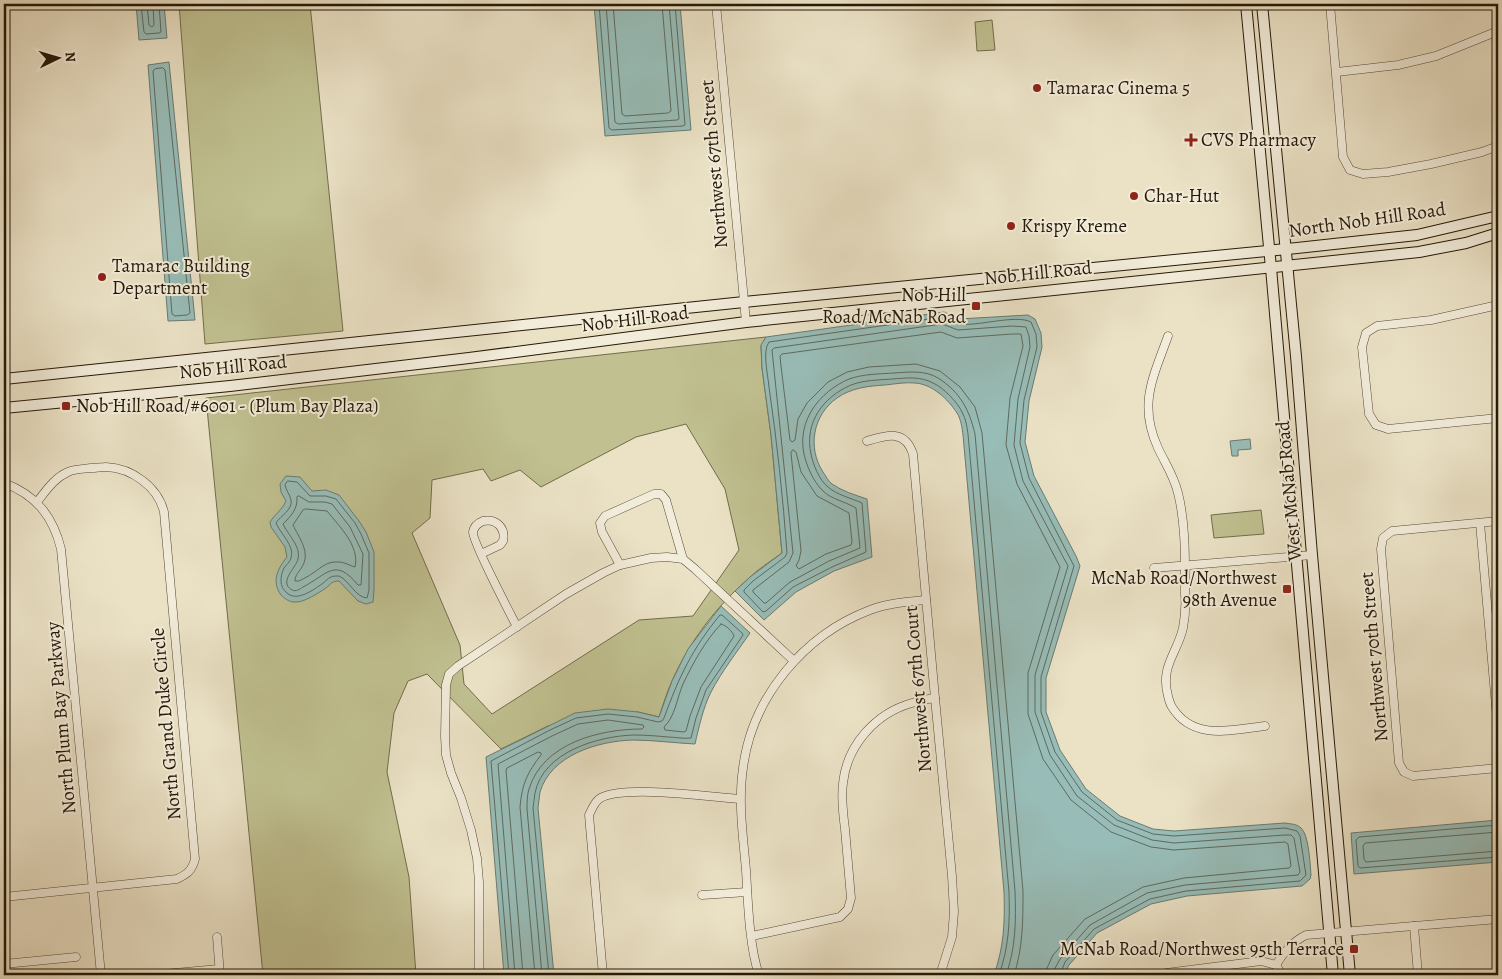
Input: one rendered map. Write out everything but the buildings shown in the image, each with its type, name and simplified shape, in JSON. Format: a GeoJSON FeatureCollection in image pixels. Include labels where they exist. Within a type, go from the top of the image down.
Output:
{"type":"FeatureCollection","features":[{"type":"Feature","properties":{"kind":"main road","name":"West McNab Road"},"geometry":{"type":"LineString","coordinates":[[1246,4],[1333,975]]}},
{"type":"Feature","properties":{"kind":"main road","name":"West McNab Road"},"geometry":{"type":"LineString","coordinates":[[1262,4],[1296,356],[1350,975]]}},
{"type":"Feature","properties":{"kind":"main road","name":"North Nob Hill Road"},"geometry":{"type":"LineString","coordinates":[[1269,251],[1417,234],[1498,216]]}},
{"type":"Feature","properties":{"kind":"main road","name":"North Nob Hill Road"},"geometry":{"type":"LineString","coordinates":[[1271,268],[1419,252],[1466,243],[1498,233]]}},
{"type":"Feature","properties":{"kind":"main road","name":"Nob Hill Road"},"geometry":{"type":"LineString","coordinates":[[4,379],[744,302],[1269,251]]}},
{"type":"Feature","properties":{"kind":"main road","name":"Nob Hill Road"},"geometry":{"type":"LineString","coordinates":[[4,408],[230,386],[440,362],[746,322],[1271,268]]}},
{"type":"Feature","properties":{"kind":"street","name":"Northwest 67th Street"},"geometry":{"type":"LineString","coordinates":[[716,4],[746,322]]}},
{"type":"Feature","properties":{"kind":"street"},"geometry":{"type":"LineString","coordinates":[[1330,4],[1343,157],[1350,170],[1363,174],[1388,172],[1440,162],[1482,152],[1498,146]]}},
{"type":"Feature","properties":{"kind":"street"},"geometry":{"type":"LineString","coordinates":[[1337,72],[1398,65],[1436,56],[1498,30]]}},
{"type":"Feature","properties":{"kind":"street"},"geometry":{"type":"LineString","coordinates":[[1498,305],[1431,320],[1377,326],[1366,333],[1362,347],[1369,414],[1376,425],[1388,428],[1498,418]]}},
{"type":"Feature","properties":{"kind":"street"},"geometry":{"type":"LineString","coordinates":[[1168,336],[1148,397],[1148,414],[1152,432],[1158,449],[1178,489],[1182,509],[1186,607],[1183,630],[1167,666],[1166,686],[1171,705],[1182,720],[1196,728],[1211,731],[1265,726]]}},
{"type":"Feature","properties":{"kind":"street","name":"Northwest 67th Court"},"geometry":{"type":"LineString","coordinates":[[867,440],[885,435],[894,435],[905,439],[910,444],[913,454],[954,912],[952,937],[940,975]]}},
{"type":"Feature","properties":{"kind":"street","name":"North Grand Duke Circle"},"geometry":{"type":"LineString","coordinates":[[4,897],[176,879],[185,876],[192,869],[195,860],[162,504],[157,495],[142,480],[130,473],[107,467],[70,472],[61,476],[37,502]]}},
{"type":"Feature","properties":{"kind":"street","name":"North Plum Bay Parkway"},"geometry":{"type":"LineString","coordinates":[[4,483],[25,493],[37,502],[55,528],[61,549],[101,975]]}},
{"type":"Feature","properties":{"kind":"street"},"geometry":{"type":"LineString","coordinates":[[620,565],[602,532],[600,523],[605,516],[654,494],[661,494],[666,500],[683,559]]}},
{"type":"Feature","properties":{"kind":"street"},"geometry":{"type":"LineString","coordinates":[[481,554],[500,545],[503,541],[503,531],[496,523],[485,521],[476,526],[473,530],[473,536],[481,554],[517,627]]}},
{"type":"Feature","properties":{"kind":"street"},"geometry":{"type":"LineString","coordinates":[[1498,522],[1480,523],[1498,728]]}},
{"type":"Feature","properties":{"kind":"street","name":"Northwest 70th Street"},"geometry":{"type":"LineString","coordinates":[[1480,523],[1392,531],[1383,538],[1380,549],[1399,763],[1404,772],[1412,776],[1498,768]]}},
{"type":"Feature","properties":{"kind":"street"},"geometry":{"type":"LineString","coordinates":[[1154,568],[1312,555]]}},
{"type":"Feature","properties":{"kind":"street"},"geometry":{"type":"LineString","coordinates":[[479,975],[479,882],[477,858],[471,830],[446,755],[446,685],[449,674],[458,666],[566,594],[603,573],[620,565],[651,558],[667,557],[683,559],[696,569],[794,661]]}},
{"type":"Feature","properties":{"kind":"street"},"geometry":{"type":"LineString","coordinates":[[759,975],[755,963],[747,892],[740,799],[743,766],[751,733],[762,706],[794,661],[818,639],[870,610],[896,603],[926,600]]}},
{"type":"Feature","properties":{"kind":"street"},"geometry":{"type":"LineString","coordinates":[[752,936],[840,917],[848,909],[851,898],[843,808],[843,782],[850,756],[862,736],[878,720],[894,710],[911,703],[934,698]]}},
{"type":"Feature","properties":{"kind":"street"},"geometry":{"type":"LineString","coordinates":[[603,975],[589,815],[594,804],[600,798],[615,793],[633,792],[740,799]]}},
{"type":"Feature","properties":{"kind":"street"},"geometry":{"type":"LineString","coordinates":[[702,895],[747,892]]}},
{"type":"Feature","properties":{"kind":"street"},"geometry":{"type":"LineString","coordinates":[[1276,964],[1287,948],[1306,935],[1498,919]]}},
{"type":"Feature","properties":{"kind":"street"},"geometry":{"type":"LineString","coordinates":[[1414,926],[1418,975]]}},
{"type":"Feature","properties":{"kind":"street"},"geometry":{"type":"LineString","coordinates":[[152,975],[220,972],[217,937]]}},
{"type":"Feature","properties":{"kind":"street"},"geometry":{"type":"LineString","coordinates":[[4,964],[76,957]]}},
{"type":"Feature","properties":{"kind":"street"},"geometry":{"type":"LineString","coordinates":[[1163,975],[1166,973],[1261,961],[1276,964]]}},
{"type":"Feature","properties":{"kind":"street"},"geometry":{"type":"LineString","coordinates":[[1276,964],[1282,975]]}},
{"type":"Feature","properties":{"kind":"green space"},"geometry":{"type":"Polygon","coordinates":[[[179,4],[310,4],[343,331],[205,344],[179,4]]]}},
{"type":"Feature","properties":{"kind":"green space"},"geometry":{"type":"Polygon","coordinates":[[[992,20],[995,50],[977,51],[975,22],[992,20]]]}},
{"type":"Feature","properties":{"kind":"green space"},"geometry":{"type":"Polygon","coordinates":[[[766,337],[761,346],[762,368],[771,435],[782,553],[736,590],[704,626],[679,667],[668,690],[659,717],[638,712],[548,726],[501,749],[427,674],[408,681],[394,713],[387,772],[409,877],[416,975],[263,975],[206,398],[766,337]],[[686,424],[636,437],[541,487],[520,470],[491,481],[483,469],[432,480],[430,518],[412,533],[460,645],[464,684],[492,714],[639,620],[693,616],[739,550],[725,489],[686,424]]]}},
{"type":"Feature","properties":{"kind":"green space"},"geometry":{"type":"Polygon","coordinates":[[[1261,510],[1264,534],[1214,538],[1211,515],[1261,510]]]}},
{"type":"Feature","properties":{"kind":"water"},"geometry":{"type":"Polygon","coordinates":[[[136,4],[164,4],[167,38],[139,40],[136,4]]]}},
{"type":"Feature","properties":{"kind":"water"},"geometry":{"type":"Polygon","coordinates":[[[594,4],[680,4],[691,130],[605,136],[594,4]]]}},
{"type":"Feature","properties":{"kind":"water"},"geometry":{"type":"Polygon","coordinates":[[[169,62],[195,320],[168,321],[148,65],[169,62]]]}},
{"type":"Feature","properties":{"kind":"water"},"geometry":{"type":"Polygon","coordinates":[[[944,312],[959,319],[1028,315],[1035,319],[1041,333],[1042,347],[1029,401],[1025,442],[1034,476],[1080,566],[1046,678],[1046,712],[1060,750],[1086,789],[1120,816],[1153,829],[1174,831],[1285,823],[1298,826],[1306,837],[1311,875],[1310,879],[1302,886],[1187,896],[1151,904],[1097,933],[1069,965],[1064,975],[994,975],[1003,934],[1004,892],[963,435],[957,413],[933,389],[915,383],[860,388],[837,398],[822,413],[818,422],[814,442],[815,452],[823,472],[832,484],[849,493],[867,499],[872,557],[834,571],[796,592],[764,620],[735,591],[782,553],[771,435],[762,368],[761,345],[766,337],[944,312]]]}},
{"type":"Feature","properties":{"kind":"water"},"geometry":{"type":"Polygon","coordinates":[[[1250,439],[1251,449],[1238,450],[1238,456],[1232,456],[1230,441],[1250,439]]]}},
{"type":"Feature","properties":{"kind":"water"},"geometry":{"type":"Polygon","coordinates":[[[286,476],[300,477],[312,491],[326,490],[339,495],[359,521],[366,532],[374,552],[373,602],[366,604],[358,601],[339,581],[333,582],[315,595],[298,602],[285,599],[281,595],[276,585],[276,580],[281,566],[287,557],[285,547],[271,527],[270,522],[286,501],[281,492],[280,484],[286,476]]]}},
{"type":"Feature","properties":{"kind":"water"},"geometry":{"type":"Polygon","coordinates":[[[721,606],[750,633],[711,692],[703,711],[695,744],[648,740],[605,743],[578,752],[554,768],[546,779],[540,792],[538,808],[554,975],[504,975],[486,757],[575,713],[608,709],[638,712],[659,717],[672,681],[688,649],[721,606]]]}},
{"type":"Feature","properties":{"kind":"water"},"geometry":{"type":"Polygon","coordinates":[[[1498,820],[1498,862],[1354,874],[1351,833],[1498,820]]]}},
{"type":"Feature","properties":{"kind":"place","name":"Tamarac Cinema 5"},"geometry":{"type":"Point","coordinates":[1037,88]}},
{"type":"Feature","properties":{"kind":"place","name":"CVS Pharmacy"},"geometry":{"type":"Point","coordinates":[1191,140]}},
{"type":"Feature","properties":{"kind":"place","name":"Char-Hut"},"geometry":{"type":"Point","coordinates":[1134,196]}},
{"type":"Feature","properties":{"kind":"place","name":"Krispy Kreme"},"geometry":{"type":"Point","coordinates":[1011,226]}},
{"type":"Feature","properties":{"kind":"place","name":"Tamarac Building Department"},"geometry":{"type":"Point","coordinates":[102,277]}},
{"type":"Feature","properties":{"kind":"place","name":"Nob Hill Road/McNab Road"},"geometry":{"type":"Point","coordinates":[976,306]}},
{"type":"Feature","properties":{"kind":"place","name":"Nob Hill Road/#6001 - (Plum Bay Plaza)"},"geometry":{"type":"Point","coordinates":[66,406]}},
{"type":"Feature","properties":{"kind":"place","name":"McNab Road/Northwest 98th Avenue"},"geometry":{"type":"Point","coordinates":[1287,589]}},
{"type":"Feature","properties":{"kind":"place","name":"McNab Road/Northwest 95th Terrace"},"geometry":{"type":"Point","coordinates":[1354,949]}}]}
